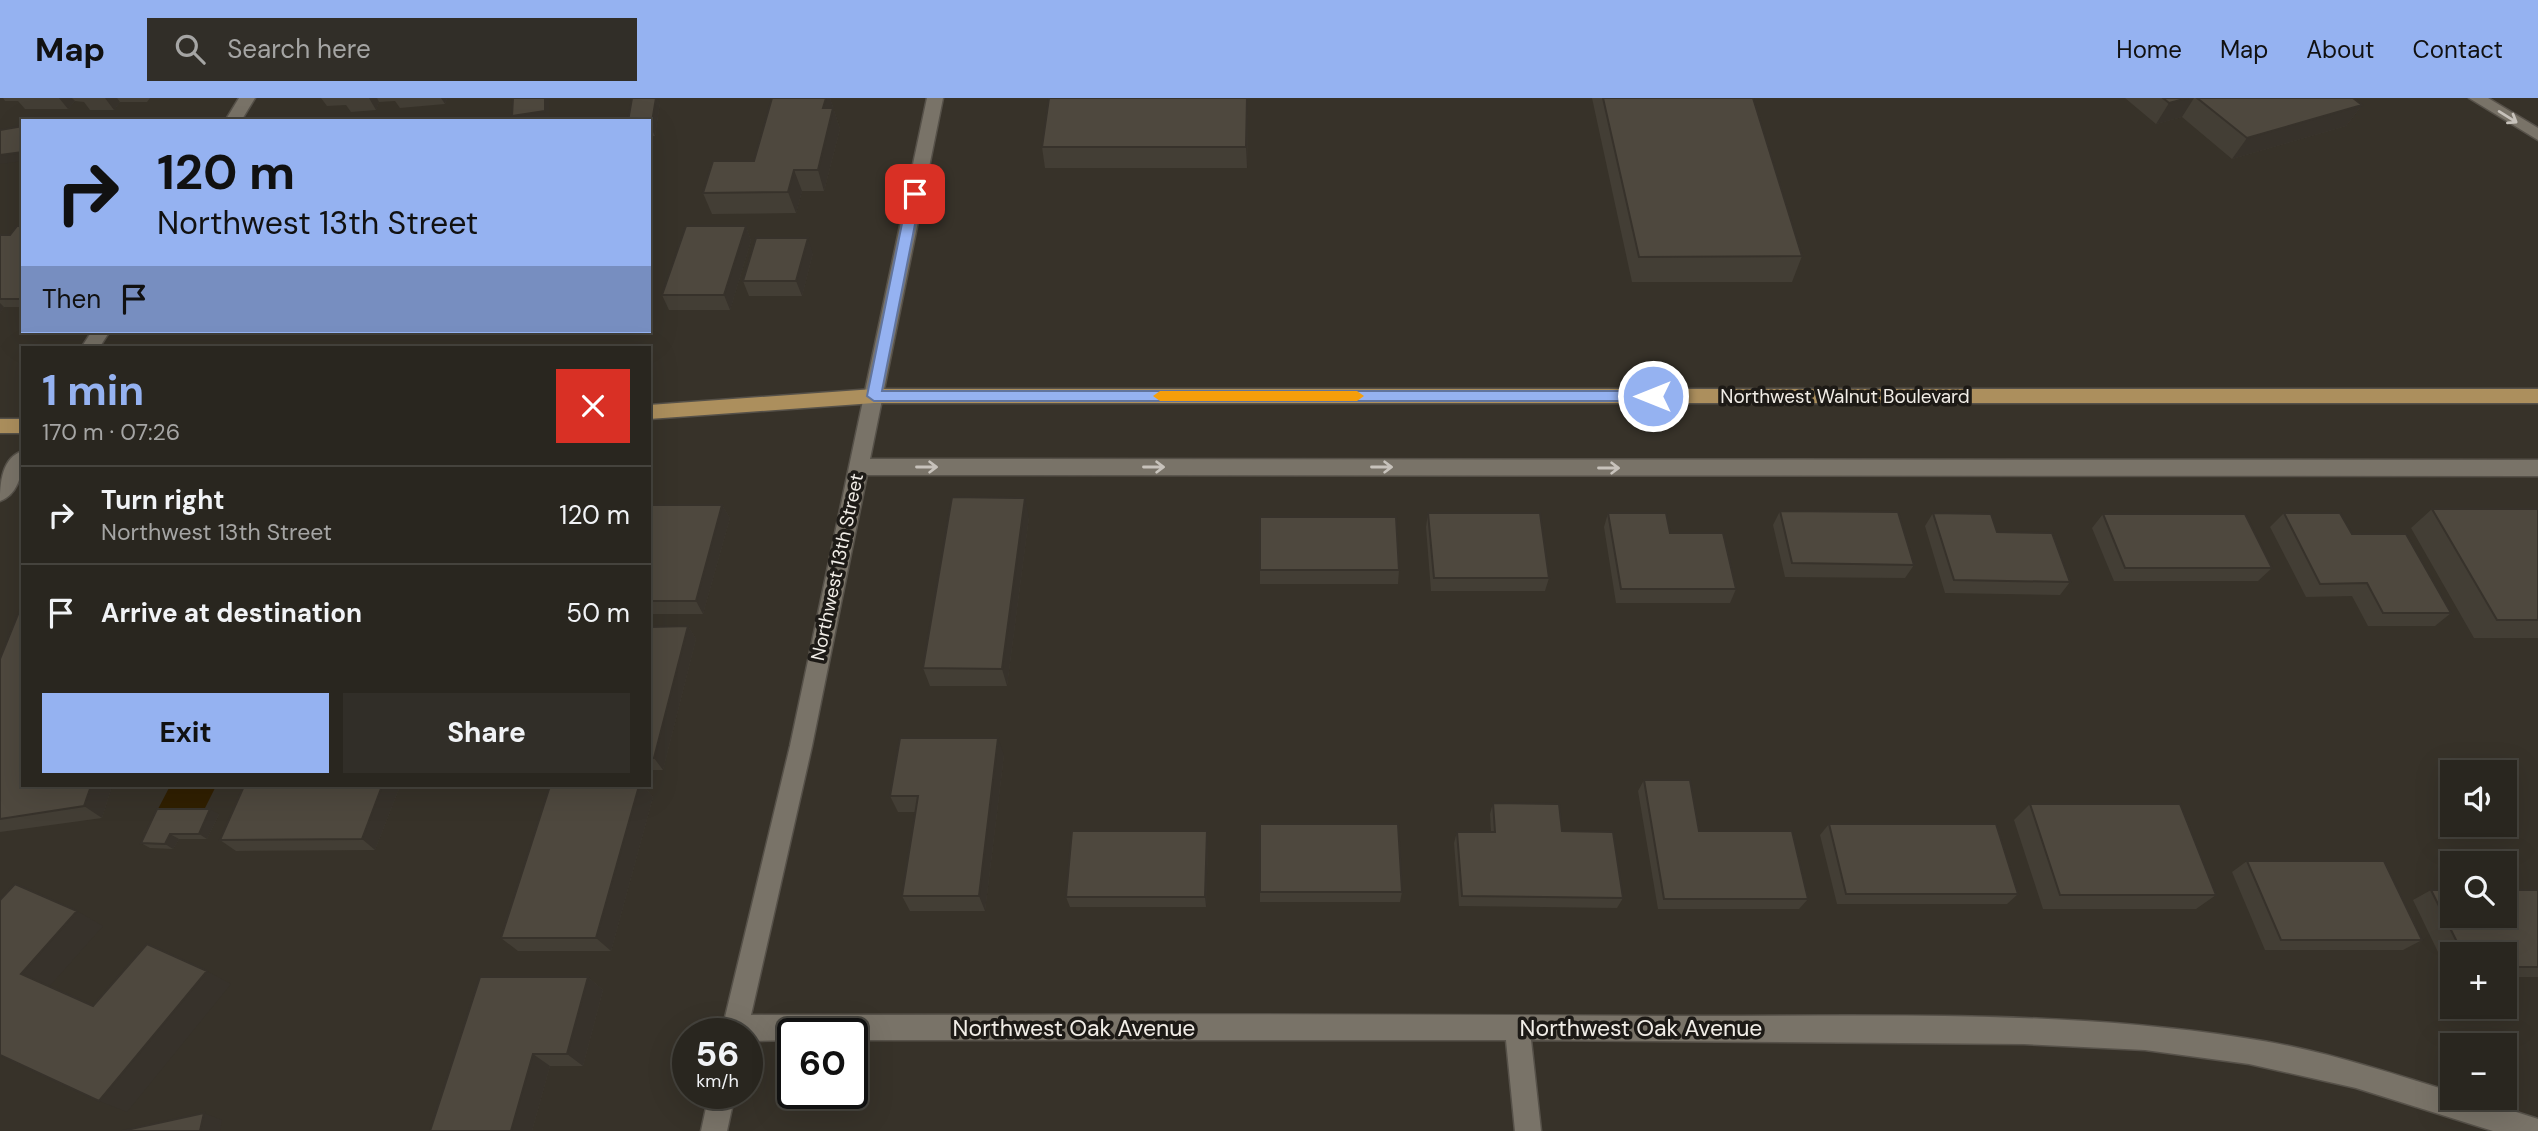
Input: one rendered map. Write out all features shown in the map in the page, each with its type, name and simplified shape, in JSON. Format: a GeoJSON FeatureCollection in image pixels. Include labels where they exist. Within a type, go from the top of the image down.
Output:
{"type":"FeatureCollection","features":[{"type":"Feature","properties":{"kind":"main road","name":"Northwest Walnut Boulevard"},"geometry":{"type":"LineString","coordinates":[[651,412],[874,396],[2538,396]]}},
{"type":"Feature","properties":{"kind":"main road"},"geometry":{"type":"LineString","coordinates":[[0,426],[21,426]]}},
{"type":"Feature","properties":{"kind":"street"},"geometry":{"type":"LineString","coordinates":[[234,119],[247,98]]}},
{"type":"Feature","properties":{"kind":"street","name":"Northwest 13th Street"},"geometry":{"type":"LineString","coordinates":[[738,1018],[801,746],[935,98]]}},
{"type":"Feature","properties":{"kind":"street"},"geometry":{"type":"LineString","coordinates":[[2477,98],[2538,135]]}},
{"type":"Feature","properties":{"kind":"street"},"geometry":{"type":"LineString","coordinates":[[0,493],[21,461]]}},
{"type":"Feature","properties":{"kind":"street"},"geometry":{"type":"LineString","coordinates":[[859,467],[2538,468]]}},
{"type":"Feature","properties":{"kind":"street"},"geometry":{"type":"LineString","coordinates":[[1517,1027],[1528,1131]]}},
{"type":"Feature","properties":{"kind":"street","name":"Northwest Oak Avenue"},"geometry":{"type":"LineString","coordinates":[[763,1031],[1517,1027],[2024,1031],[2145,1037],[2249,1051],[2356,1075],[2535,1131]]}},
{"type":"Feature","properties":{"kind":"street"},"geometry":{"type":"LineString","coordinates":[[714,1131],[719,1109]]}},
{"type":"Feature","properties":{"kind":"shaded area"},"geometry":{"type":"Polygon","coordinates":[[[169,787],[216,787],[204,810],[158,809],[169,787]]]}},
{"type":"Feature","properties":{"kind":"building"},"geometry":{"type":"Polygon","coordinates":[[[513,98],[545,98],[545,111],[512,116],[513,98]]]}},
{"type":"Feature","properties":{"kind":"building"},"geometry":{"type":"Polygon","coordinates":[[[632,98],[656,98],[651,128],[651,119],[628,119],[632,98]]]}},
{"type":"Feature","properties":{"kind":"building"},"geometry":{"type":"Polygon","coordinates":[[[772,98],[826,98],[823,108],[833,108],[818,170],[794,170],[788,192],[703,193],[713,161],[754,161],[772,98]]]}},
{"type":"Feature","properties":{"kind":"building"},"geometry":{"type":"Polygon","coordinates":[[[1049,98],[1247,98],[1246,147],[1042,147],[1049,98]]]}},
{"type":"Feature","properties":{"kind":"building"},"geometry":{"type":"Polygon","coordinates":[[[1603,98],[1753,98],[1802,256],[1639,257],[1603,98]]]}},
{"type":"Feature","properties":{"kind":"building"},"geometry":{"type":"Polygon","coordinates":[[[2163,98],[2188,98],[2169,103],[2163,98]]]}},
{"type":"Feature","properties":{"kind":"building"},"geometry":{"type":"Polygon","coordinates":[[[2197,98],[2353,98],[2362,105],[2247,138],[2197,98]]]}},
{"type":"Feature","properties":{"kind":"building"},"geometry":{"type":"Polygon","coordinates":[[[21,126],[21,152],[0,155],[0,130],[21,126]]]}},
{"type":"Feature","properties":{"kind":"building"},"geometry":{"type":"Polygon","coordinates":[[[17,226],[21,226],[21,299],[0,299],[0,235],[10,235],[17,226]]]}},
{"type":"Feature","properties":{"kind":"building"},"geometry":{"type":"Polygon","coordinates":[[[686,226],[746,226],[724,295],[662,295],[686,226]]]}},
{"type":"Feature","properties":{"kind":"building"},"geometry":{"type":"Polygon","coordinates":[[[756,238],[808,238],[796,281],[743,281],[756,238]]]}},
{"type":"Feature","properties":{"kind":"building"},"geometry":{"type":"Polygon","coordinates":[[[952,497],[1025,498],[1002,669],[923,668],[952,497]]]}},
{"type":"Feature","properties":{"kind":"building"},"geometry":{"type":"Polygon","coordinates":[[[651,505],[722,505],[696,601],[651,601],[651,505]]]}},
{"type":"Feature","properties":{"kind":"building"},"geometry":{"type":"Polygon","coordinates":[[[2432,509],[2538,509],[2538,620],[2497,620],[2432,509]]]}},
{"type":"Feature","properties":{"kind":"building"},"geometry":{"type":"Polygon","coordinates":[[[1780,511],[1898,512],[1914,565],[1792,563],[1780,511]]]}},
{"type":"Feature","properties":{"kind":"building"},"geometry":{"type":"Polygon","coordinates":[[[1428,513],[1540,513],[1549,578],[1434,578],[1428,513]]]}},
{"type":"Feature","properties":{"kind":"building"},"geometry":{"type":"Polygon","coordinates":[[[1608,513],[1666,513],[1670,533],[1723,533],[1736,589],[1621,589],[1608,513]]]}},
{"type":"Feature","properties":{"kind":"building"},"geometry":{"type":"Polygon","coordinates":[[[1933,513],[1991,514],[1997,532],[2052,533],[2070,582],[1954,580],[1933,513]]]}},
{"type":"Feature","properties":{"kind":"building"},"geometry":{"type":"Polygon","coordinates":[[[2284,513],[2340,513],[2352,534],[2406,534],[2451,613],[2383,613],[2367,583],[2320,584],[2284,513]]]}},
{"type":"Feature","properties":{"kind":"building"},"geometry":{"type":"Polygon","coordinates":[[[2103,514],[2245,514],[2272,568],[2125,568],[2103,514]]]}},
{"type":"Feature","properties":{"kind":"building"},"geometry":{"type":"Polygon","coordinates":[[[1260,517],[1396,517],[1399,570],[1260,570],[1260,517]]]}},
{"type":"Feature","properties":{"kind":"building"},"geometry":{"type":"Polygon","coordinates":[[[21,607],[21,787],[91,787],[84,806],[0,819],[0,659],[21,607]]]}},
{"type":"Feature","properties":{"kind":"building"},"geometry":{"type":"Polygon","coordinates":[[[688,626],[654,758],[651,758],[651,627],[688,626]]]}},
{"type":"Feature","properties":{"kind":"building"},"geometry":{"type":"Polygon","coordinates":[[[900,738],[998,738],[979,896],[902,896],[918,796],[890,796],[900,738]]]}},
{"type":"Feature","properties":{"kind":"building"},"geometry":{"type":"Polygon","coordinates":[[[1644,780],[1690,780],[1699,831],[1792,831],[1808,899],[1664,899],[1644,780]]]}},
{"type":"Feature","properties":{"kind":"building"},"geometry":{"type":"Polygon","coordinates":[[[244,787],[382,787],[362,839],[220,840],[244,787]]]}},
{"type":"Feature","properties":{"kind":"building"},"geometry":{"type":"Polygon","coordinates":[[[550,787],[639,787],[596,938],[501,938],[550,787]]]}},
{"type":"Feature","properties":{"kind":"building"},"geometry":{"type":"Polygon","coordinates":[[[1493,803],[1559,804],[1562,831],[1613,832],[1623,898],[1462,896],[1457,832],[1495,832],[1493,803]]]}},
{"type":"Feature","properties":{"kind":"building"},"geometry":{"type":"Polygon","coordinates":[[[2030,804],[2180,804],[2216,895],[2060,895],[2030,804]]]}},
{"type":"Feature","properties":{"kind":"building"},"geometry":{"type":"Polygon","coordinates":[[[157,809],[210,809],[199,834],[170,834],[165,844],[141,843],[157,809]]]}},
{"type":"Feature","properties":{"kind":"building"},"geometry":{"type":"Polygon","coordinates":[[[1260,824],[1398,824],[1402,892],[1260,892],[1260,824]]]}},
{"type":"Feature","properties":{"kind":"building"},"geometry":{"type":"Polygon","coordinates":[[[1829,824],[1996,824],[2018,894],[1846,894],[1829,824]]]}},
{"type":"Feature","properties":{"kind":"building"},"geometry":{"type":"Polygon","coordinates":[[[1072,831],[1207,831],[1205,897],[1066,897],[1072,831]]]}},
{"type":"Feature","properties":{"kind":"building"},"geometry":{"type":"Polygon","coordinates":[[[2247,861],[2384,861],[2422,940],[2281,940],[2247,861]]]}},
{"type":"Feature","properties":{"kind":"building"},"geometry":{"type":"Polygon","coordinates":[[[15,884],[77,911],[21,974],[93,1006],[147,944],[207,971],[99,1101],[0,1055],[0,900],[15,884]]]}},
{"type":"Feature","properties":{"kind":"building"},"geometry":{"type":"Polygon","coordinates":[[[2431,890],[2440,890],[2440,908],[2431,890]]]}},
{"type":"Feature","properties":{"kind":"building"},"geometry":{"type":"Polygon","coordinates":[[[2517,890],[2538,890],[2538,967],[2517,967],[2517,942],[2457,942],[2450,928],[2517,928],[2517,890]]]}},
{"type":"Feature","properties":{"kind":"building"},"geometry":{"type":"Polygon","coordinates":[[[480,977],[588,977],[567,1054],[533,1054],[511,1131],[430,1131],[480,977]]]}},
{"type":"Feature","properties":{"kind":"building"},"geometry":{"type":"Polygon","coordinates":[[[204,1113],[200,1131],[122,1131],[204,1113]]]}},
{"type":"Feature","properties":{"kind":"slow traffic"},"geometry":{"type":"LineString","coordinates":[[1160,396],[1357,396]]}},
{"type":"Feature","properties":{"kind":"route"},"geometry":{"type":"LineString","coordinates":[[915,194],[874,396],[1653,396]]}}]}
